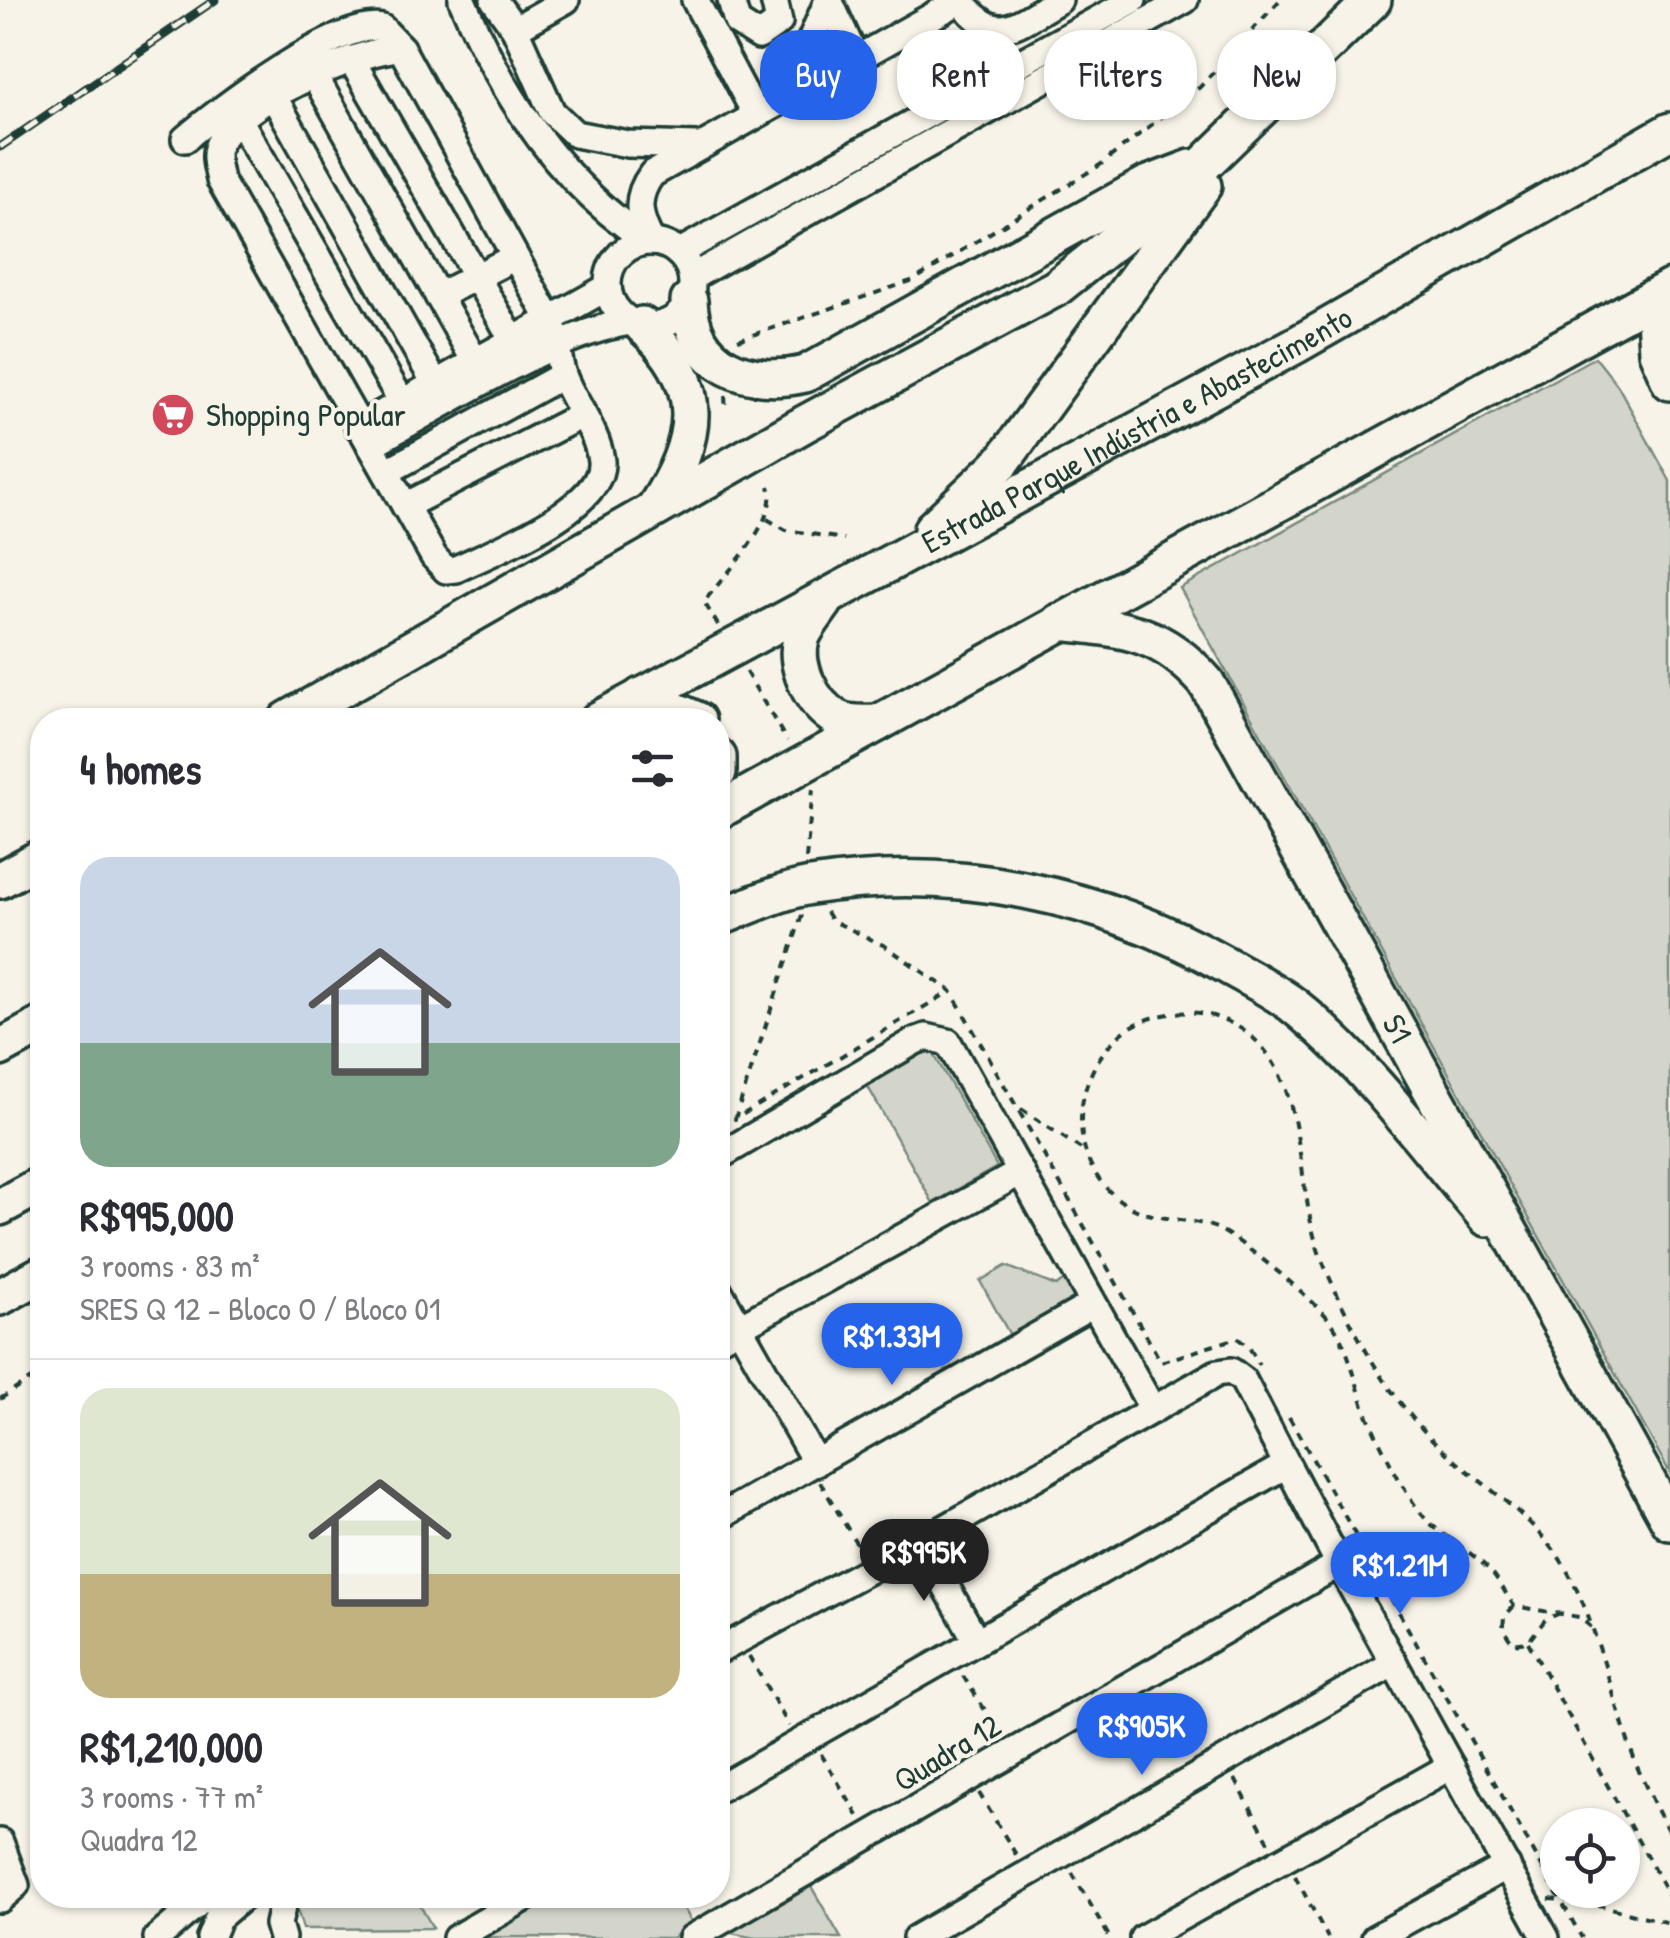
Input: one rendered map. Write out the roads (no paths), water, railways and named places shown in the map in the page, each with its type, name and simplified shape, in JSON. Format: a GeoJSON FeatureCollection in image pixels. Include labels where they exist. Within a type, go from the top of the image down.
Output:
{"type":"FeatureCollection","features":[{"type":"Feature","properties":{"kind":"highway"},"geometry":{"type":"LineString","coordinates":[[308,708],[650,516],[806,423],[1027,307],[1086,267],[1210,160],[1374,0]]}},
{"type":"Feature","properties":{"kind":"highway","name":"Estrada Parque Indústria e Abastecimento"},"geometry":{"type":"LineString","coordinates":[[620,708],[1296,344],[1670,131]]}},
{"type":"Feature","properties":{"kind":"highway"},"geometry":{"type":"LineString","coordinates":[[911,554],[1025,433],[1241,132]]}},
{"type":"Feature","properties":{"kind":"highway"},"geometry":{"type":"LineString","coordinates":[[690,289],[690,318],[714,360],[732,373],[778,380],[805,374],[1146,185],[1210,160]]}},
{"type":"Feature","properties":{"kind":"highway"},"geometry":{"type":"LineString","coordinates":[[1662,293],[1657,352],[1670,382]]}},
{"type":"Feature","properties":{"kind":"highway"},"geometry":{"type":"LineString","coordinates":[[730,804],[1662,293]]}},
{"type":"Feature","properties":{"kind":"highway"},"geometry":{"type":"LineString","coordinates":[[636,323],[676,360],[690,402],[682,464],[650,516]]}},
{"type":"Feature","properties":{"kind":"highway"},"geometry":{"type":"LineString","coordinates":[[828,598],[803,634],[800,663],[804,678],[825,710],[842,721],[878,723]]}},
{"type":"Feature","properties":{"kind":"highway","name":"S1"},"geometry":{"type":"LineString","coordinates":[[1058,622],[1147,635],[1186,659],[1206,682],[1670,1522]]}},
{"type":"Feature","properties":{"kind":"highway"},"geometry":{"type":"LineString","coordinates":[[641,696],[669,708]]}},
{"type":"Feature","properties":{"kind":"highway"},"geometry":{"type":"LineString","coordinates":[[0,880],[30,864]]}},
{"type":"Feature","properties":{"kind":"highway"},"geometry":{"type":"LineString","coordinates":[[730,914],[808,886],[931,878],[1019,887],[1145,925],[1188,943],[1290,1004],[1339,1047],[1534,1272]]}},
{"type":"Feature","properties":{"kind":"highway"},"geometry":{"type":"LineString","coordinates":[[0,1048],[30,1032]]}},
{"type":"Feature","properties":{"kind":"highway"},"geometry":{"type":"LineString","coordinates":[[0,1207],[30,1191]]}},
{"type":"Feature","properties":{"kind":"highway"},"geometry":{"type":"LineString","coordinates":[[0,1298],[30,1281]]}},
{"type":"Feature","properties":{"kind":"street"},"geometry":{"type":"LineString","coordinates":[[462,0],[484,45],[553,158],[588,198],[650,242],[678,253]]}},
{"type":"Feature","properties":{"kind":"street"},"geometry":{"type":"LineString","coordinates":[[494,0],[515,29],[542,94],[575,134],[628,144],[696,146]]}},
{"type":"Feature","properties":{"kind":"street"},"geometry":{"type":"LineString","coordinates":[[515,29],[566,0]]}},
{"type":"Feature","properties":{"kind":"street"},"geometry":{"type":"LineString","coordinates":[[695,0],[755,113]]}},
{"type":"Feature","properties":{"kind":"street"},"geometry":{"type":"LineString","coordinates":[[731,0],[737,22],[759,36],[779,22],[774,0]]}},
{"type":"Feature","properties":{"kind":"street"},"geometry":{"type":"LineString","coordinates":[[828,0],[842,30]]}},
{"type":"Feature","properties":{"kind":"street"},"geometry":{"type":"LineString","coordinates":[[815,30],[828,0]]}},
{"type":"Feature","properties":{"kind":"street"},"geometry":{"type":"LineString","coordinates":[[877,46],[960,0],[976,20],[995,30],[1008,29],[1059,0]]}},
{"type":"Feature","properties":{"kind":"street"},"geometry":{"type":"LineString","coordinates":[[678,253],[1133,0]]}},
{"type":"Feature","properties":{"kind":"street"},"geometry":{"type":"LineString","coordinates":[[364,436],[402,402],[514,342],[606,325],[675,318],[690,289],[1185,0]]}},
{"type":"Feature","properties":{"kind":"street"},"geometry":{"type":"LineString","coordinates":[[185,139],[233,98],[357,28],[382,28],[401,48],[555,333],[564,375],[601,462],[596,482],[581,500],[528,535],[450,571],[434,557],[220,180],[218,146],[240,120],[314,75],[351,59],[401,48]]}},
{"type":"Feature","properties":{"kind":"street"},"geometry":{"type":"LineString","coordinates":[[351,59],[514,342]]}},
{"type":"Feature","properties":{"kind":"street"},"geometry":{"type":"LineString","coordinates":[[314,75],[476,363]]}},
{"type":"Feature","properties":{"kind":"street"},"geometry":{"type":"LineString","coordinates":[[274,98],[436,385]]}},
{"type":"Feature","properties":{"kind":"street"},"geometry":{"type":"LineString","coordinates":[[650,242],[638,210],[644,184],[665,164],[760,110]]}},
{"type":"Feature","properties":{"kind":"street"},"geometry":{"type":"LineString","coordinates":[[240,120],[402,402]]}},
{"type":"Feature","properties":{"kind":"street"},"geometry":{"type":"LineString","coordinates":[[636,323],[618,312],[608,287],[618,256],[650,242]]}},
{"type":"Feature","properties":{"kind":"street"},"geometry":{"type":"LineString","coordinates":[[678,253],[690,289]]}},
{"type":"Feature","properties":{"kind":"street"},"geometry":{"type":"LineString","coordinates":[[438,296],[515,256]]}},
{"type":"Feature","properties":{"kind":"street"},"geometry":{"type":"LineString","coordinates":[[531,286],[558,299],[584,302]]}},
{"type":"Feature","properties":{"kind":"street"},"geometry":{"type":"LineString","coordinates":[[364,436],[555,333],[584,302],[608,287]]}},
{"type":"Feature","properties":{"kind":"street"},"geometry":{"type":"LineString","coordinates":[[386,472],[564,375]]}},
{"type":"Feature","properties":{"kind":"street"},"geometry":{"type":"LineString","coordinates":[[405,506],[582,415]]}},
{"type":"Feature","properties":{"kind":"street"},"geometry":{"type":"LineString","coordinates":[[730,1150],[926,1037],[948,1042],[962,1060],[1092,1304],[1154,1410]]}},
{"type":"Feature","properties":{"kind":"street"},"geometry":{"type":"LineString","coordinates":[[730,1332],[1021,1172]]}},
{"type":"Feature","properties":{"kind":"street"},"geometry":{"type":"LineString","coordinates":[[730,1511],[1092,1304]]}},
{"type":"Feature","properties":{"kind":"street"},"geometry":{"type":"LineString","coordinates":[[730,1336],[813,1465]]}},
{"type":"Feature","properties":{"kind":"street"},"geometry":{"type":"LineString","coordinates":[[730,1644],[921,1542],[1217,1373],[1231,1371],[1243,1380],[1339,1564],[1546,1938]]}},
{"type":"Feature","properties":{"kind":"street"},"geometry":{"type":"LineString","coordinates":[[730,1782],[1286,1466]]}},
{"type":"Feature","properties":{"kind":"street"},"geometry":{"type":"LineString","coordinates":[[921,1542],[976,1640]]}},
{"type":"Feature","properties":{"kind":"street","name":"Quadra 12"},"geometry":{"type":"LineString","coordinates":[[692,1938],[1339,1564]]}},
{"type":"Feature","properties":{"kind":"street"},"geometry":{"type":"LineString","coordinates":[[916,1938],[1394,1664]]}},
{"type":"Feature","properties":{"kind":"street"},"geometry":{"type":"LineString","coordinates":[[1143,1938],[1451,1766]]}},
{"type":"Feature","properties":{"kind":"street"},"geometry":{"type":"LineString","coordinates":[[0,1842],[16,1885],[0,1900]]}},
{"type":"Feature","properties":{"kind":"street"},"geometry":{"type":"LineString","coordinates":[[1375,1938],[1507,1866]]}},
{"type":"Feature","properties":{"kind":"street"},"geometry":{"type":"LineString","coordinates":[[157,1938],[193,1908]]}},
{"type":"Feature","properties":{"kind":"street"},"geometry":{"type":"LineString","coordinates":[[210,1938],[218,1918],[230,1908]]}},
{"type":"Feature","properties":{"kind":"street"},"geometry":{"type":"LineString","coordinates":[[282,1908],[278,1924],[282,1938]]}},
{"type":"Feature","properties":{"kind":"street"},"geometry":{"type":"LineString","coordinates":[[456,1938],[508,1908]]}},
{"type":"Feature","properties":{"kind":"railway"},"geometry":{"type":"LineString","coordinates":[[0,147],[215,0]]}},
{"type":"Feature","properties":{"kind":"place","name":"Shopping Popular"},"geometry":{"type":"Point","coordinates":[173,415]}}]}
